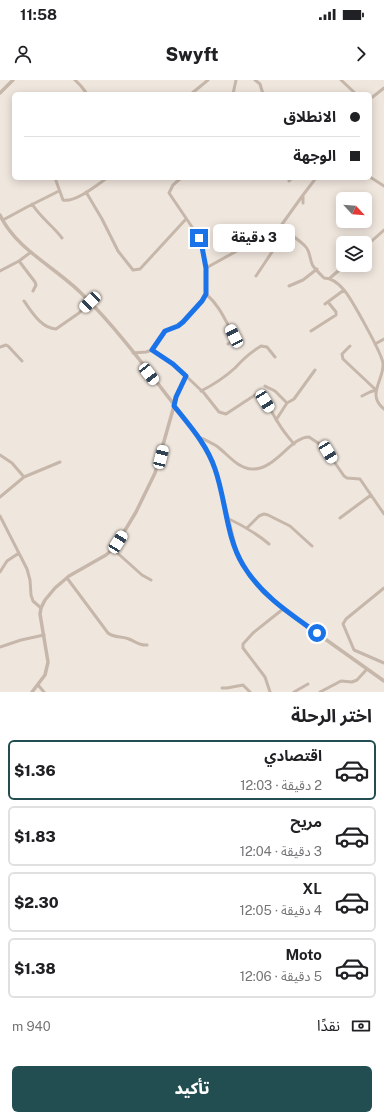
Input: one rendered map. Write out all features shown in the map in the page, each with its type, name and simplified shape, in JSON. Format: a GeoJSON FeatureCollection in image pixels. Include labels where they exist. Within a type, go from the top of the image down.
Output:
{"type":"FeatureCollection","features":[{"type":"Feature","properties":{"kind":"street"},"geometry":{"type":"LineString","coordinates":[[0,93],[12,80]]}},
{"type":"Feature","properties":{"kind":"street"},"geometry":{"type":"LineString","coordinates":[[75,80],[86,92]]}},
{"type":"Feature","properties":{"kind":"street"},"geometry":{"type":"LineString","coordinates":[[193,92],[208,80]]}},
{"type":"Feature","properties":{"kind":"street"},"geometry":{"type":"LineString","coordinates":[[233,92],[236,80]]}},
{"type":"Feature","properties":{"kind":"street"},"geometry":{"type":"LineString","coordinates":[[256,80],[260,84],[262,92]]}},
{"type":"Feature","properties":{"kind":"street"},"geometry":{"type":"LineString","coordinates":[[341,80],[354,92]]}},
{"type":"Feature","properties":{"kind":"street"},"geometry":{"type":"LineString","coordinates":[[372,97],[384,88]]}},
{"type":"Feature","properties":{"kind":"street"},"geometry":{"type":"LineString","coordinates":[[372,178],[384,186]]}},
{"type":"Feature","properties":{"kind":"street"},"geometry":{"type":"LineString","coordinates":[[56,180],[63,200],[74,199],[104,180]]}},
{"type":"Feature","properties":{"kind":"street"},"geometry":{"type":"LineString","coordinates":[[133,353],[152,350],[165,331],[178,326],[183,322],[202,301],[206,294],[206,268],[199,238],[169,193],[173,185],[179,180]]}},
{"type":"Feature","properties":{"kind":"street"},"geometry":{"type":"LineString","coordinates":[[206,268],[280,227],[314,180]]}},
{"type":"Feature","properties":{"kind":"street"},"geometry":{"type":"LineString","coordinates":[[2,220],[59,192]]}},
{"type":"Feature","properties":{"kind":"street"},"geometry":{"type":"LineString","coordinates":[[86,192],[118,251],[133,270],[140,270],[186,219]]}},
{"type":"Feature","properties":{"kind":"street"},"geometry":{"type":"LineString","coordinates":[[303,194],[303,203]]}},
{"type":"Feature","properties":{"kind":"street"},"geometry":{"type":"LineString","coordinates":[[32,204],[40,217],[51,225],[62,238]]}},
{"type":"Feature","properties":{"kind":"street"},"geometry":{"type":"LineString","coordinates":[[0,215],[10,231],[31,252],[90,302],[133,353],[199,437],[216,470],[236,550],[242,564],[264,593],[283,609],[384,681]]}},
{"type":"Feature","properties":{"kind":"street"},"geometry":{"type":"LineString","coordinates":[[280,227],[286,228],[288,232],[304,244],[308,249],[313,267],[317,269],[324,278],[330,278],[344,290],[375,344],[383,364],[376,390],[378,402],[384,409]]}},
{"type":"Feature","properties":{"kind":"street"},"geometry":{"type":"LineString","coordinates":[[256,276],[280,240],[286,228]]}},
{"type":"Feature","properties":{"kind":"street"},"geometry":{"type":"LineString","coordinates":[[372,241],[384,230]]}},
{"type":"Feature","properties":{"kind":"street"},"geometry":{"type":"LineString","coordinates":[[0,271],[19,261],[31,252]]}},
{"type":"Feature","properties":{"kind":"street"},"geometry":{"type":"LineString","coordinates":[[19,261],[35,282],[36,285],[33,290]]}},
{"type":"Feature","properties":{"kind":"street"},"geometry":{"type":"LineString","coordinates":[[289,286],[303,280],[317,269]]}},
{"type":"Feature","properties":{"kind":"street"},"geometry":{"type":"LineString","coordinates":[[330,278],[337,272]]}},
{"type":"Feature","properties":{"kind":"street"},"geometry":{"type":"LineString","coordinates":[[325,304],[344,290]]}},
{"type":"Feature","properties":{"kind":"street"},"geometry":{"type":"LineString","coordinates":[[206,294],[220,309],[234,336],[233,340],[228,344]]}},
{"type":"Feature","properties":{"kind":"street"},"geometry":{"type":"LineString","coordinates":[[24,301],[37,318],[49,327],[56,329],[79,313],[90,302]]}},
{"type":"Feature","properties":{"kind":"street"},"geometry":{"type":"LineString","coordinates":[[311,331],[337,314],[328,302]]}},
{"type":"Feature","properties":{"kind":"street"},"geometry":{"type":"LineString","coordinates":[[375,344],[384,339]]}},
{"type":"Feature","properties":{"kind":"street"},"geometry":{"type":"LineString","coordinates":[[0,347],[6,345],[8,346],[22,361]]}},
{"type":"Feature","properties":{"kind":"street"},"geometry":{"type":"LineString","coordinates":[[201,391],[217,382],[234,369],[245,357],[261,346],[267,347],[275,357]]}},
{"type":"Feature","properties":{"kind":"street"},"geometry":{"type":"LineString","coordinates":[[350,346],[342,354],[343,359],[376,390]]}},
{"type":"Feature","properties":{"kind":"street"},"geometry":{"type":"LineString","coordinates":[[152,350],[173,364],[201,391],[214,407],[223,414],[226,414],[255,395],[261,397],[294,444]]}},
{"type":"Feature","properties":{"kind":"street"},"geometry":{"type":"LineString","coordinates":[[276,420],[287,403],[294,399],[315,370]]}},
{"type":"Feature","properties":{"kind":"street"},"geometry":{"type":"LineString","coordinates":[[32,692],[45,674],[48,662],[40,614],[41,608],[50,594],[67,578],[113,549],[127,528],[156,473],[176,397],[186,376]]}},
{"type":"Feature","properties":{"kind":"street"},"geometry":{"type":"LineString","coordinates":[[265,386],[275,391],[287,403]]}},
{"type":"Feature","properties":{"kind":"street"},"geometry":{"type":"LineString","coordinates":[[362,396],[376,390]]}},
{"type":"Feature","properties":{"kind":"street"},"geometry":{"type":"LineString","coordinates":[[199,437],[218,448],[243,466],[251,469],[261,468],[270,464],[294,444],[305,437],[309,438],[324,447],[344,476],[347,478],[360,479],[384,514]]}},
{"type":"Feature","properties":{"kind":"street"},"geometry":{"type":"LineString","coordinates":[[0,455],[12,463],[24,478]]}},
{"type":"Feature","properties":{"kind":"street"},"geometry":{"type":"LineString","coordinates":[[0,497],[24,478],[60,462]]}},
{"type":"Feature","properties":{"kind":"street"},"geometry":{"type":"LineString","coordinates":[[340,518],[371,495]]}},
{"type":"Feature","properties":{"kind":"street"},"geometry":{"type":"LineString","coordinates":[[248,528],[259,516],[264,514],[268,515],[290,526],[312,546]]}},
{"type":"Feature","properties":{"kind":"street"},"geometry":{"type":"LineString","coordinates":[[0,516],[19,553],[30,580],[30,594],[33,601],[41,608]]}},
{"type":"Feature","properties":{"kind":"street"},"geometry":{"type":"LineString","coordinates":[[227,518],[248,528],[269,544]]}},
{"type":"Feature","properties":{"kind":"street"},"geometry":{"type":"LineString","coordinates":[[113,549],[142,575],[152,580]]}},
{"type":"Feature","properties":{"kind":"street"},"geometry":{"type":"LineString","coordinates":[[0,572],[7,561],[19,553]]}},
{"type":"Feature","properties":{"kind":"street"},"geometry":{"type":"LineString","coordinates":[[67,578],[111,636],[129,639],[138,644],[147,645]]}},
{"type":"Feature","properties":{"kind":"street"},"geometry":{"type":"LineString","coordinates":[[384,588],[346,619],[343,624],[354,650],[384,663]]}},
{"type":"Feature","properties":{"kind":"street"},"geometry":{"type":"LineString","coordinates":[[270,692],[265,677],[243,648],[243,644],[283,609]]}},
{"type":"Feature","properties":{"kind":"street"},"geometry":{"type":"LineString","coordinates":[[0,647],[21,640],[44,635]]}},
{"type":"Feature","properties":{"kind":"street"},"geometry":{"type":"LineString","coordinates":[[320,692],[341,681],[352,682],[357,680],[367,669]]}},
{"type":"Feature","properties":{"kind":"street"},"geometry":{"type":"LineString","coordinates":[[222,688],[243,684],[250,692]]}},
{"type":"Feature","properties":{"kind":"street"},"geometry":{"type":"LineString","coordinates":[[295,692],[308,684]]}},
{"type":"Feature","properties":{"kind":"street"},"geometry":{"type":"LineString","coordinates":[[38,685],[44,692]]}},
{"type":"Feature","properties":{"kind":"route"},"geometry":{"type":"LineString","coordinates":[[199,238],[206,268],[206,294],[193,312],[183,322],[162,334],[152,350],[173,364],[186,376],[176,397],[174,406],[199,437],[216,470],[232,536],[242,564],[264,593],[283,609],[317,633]]}}]}
